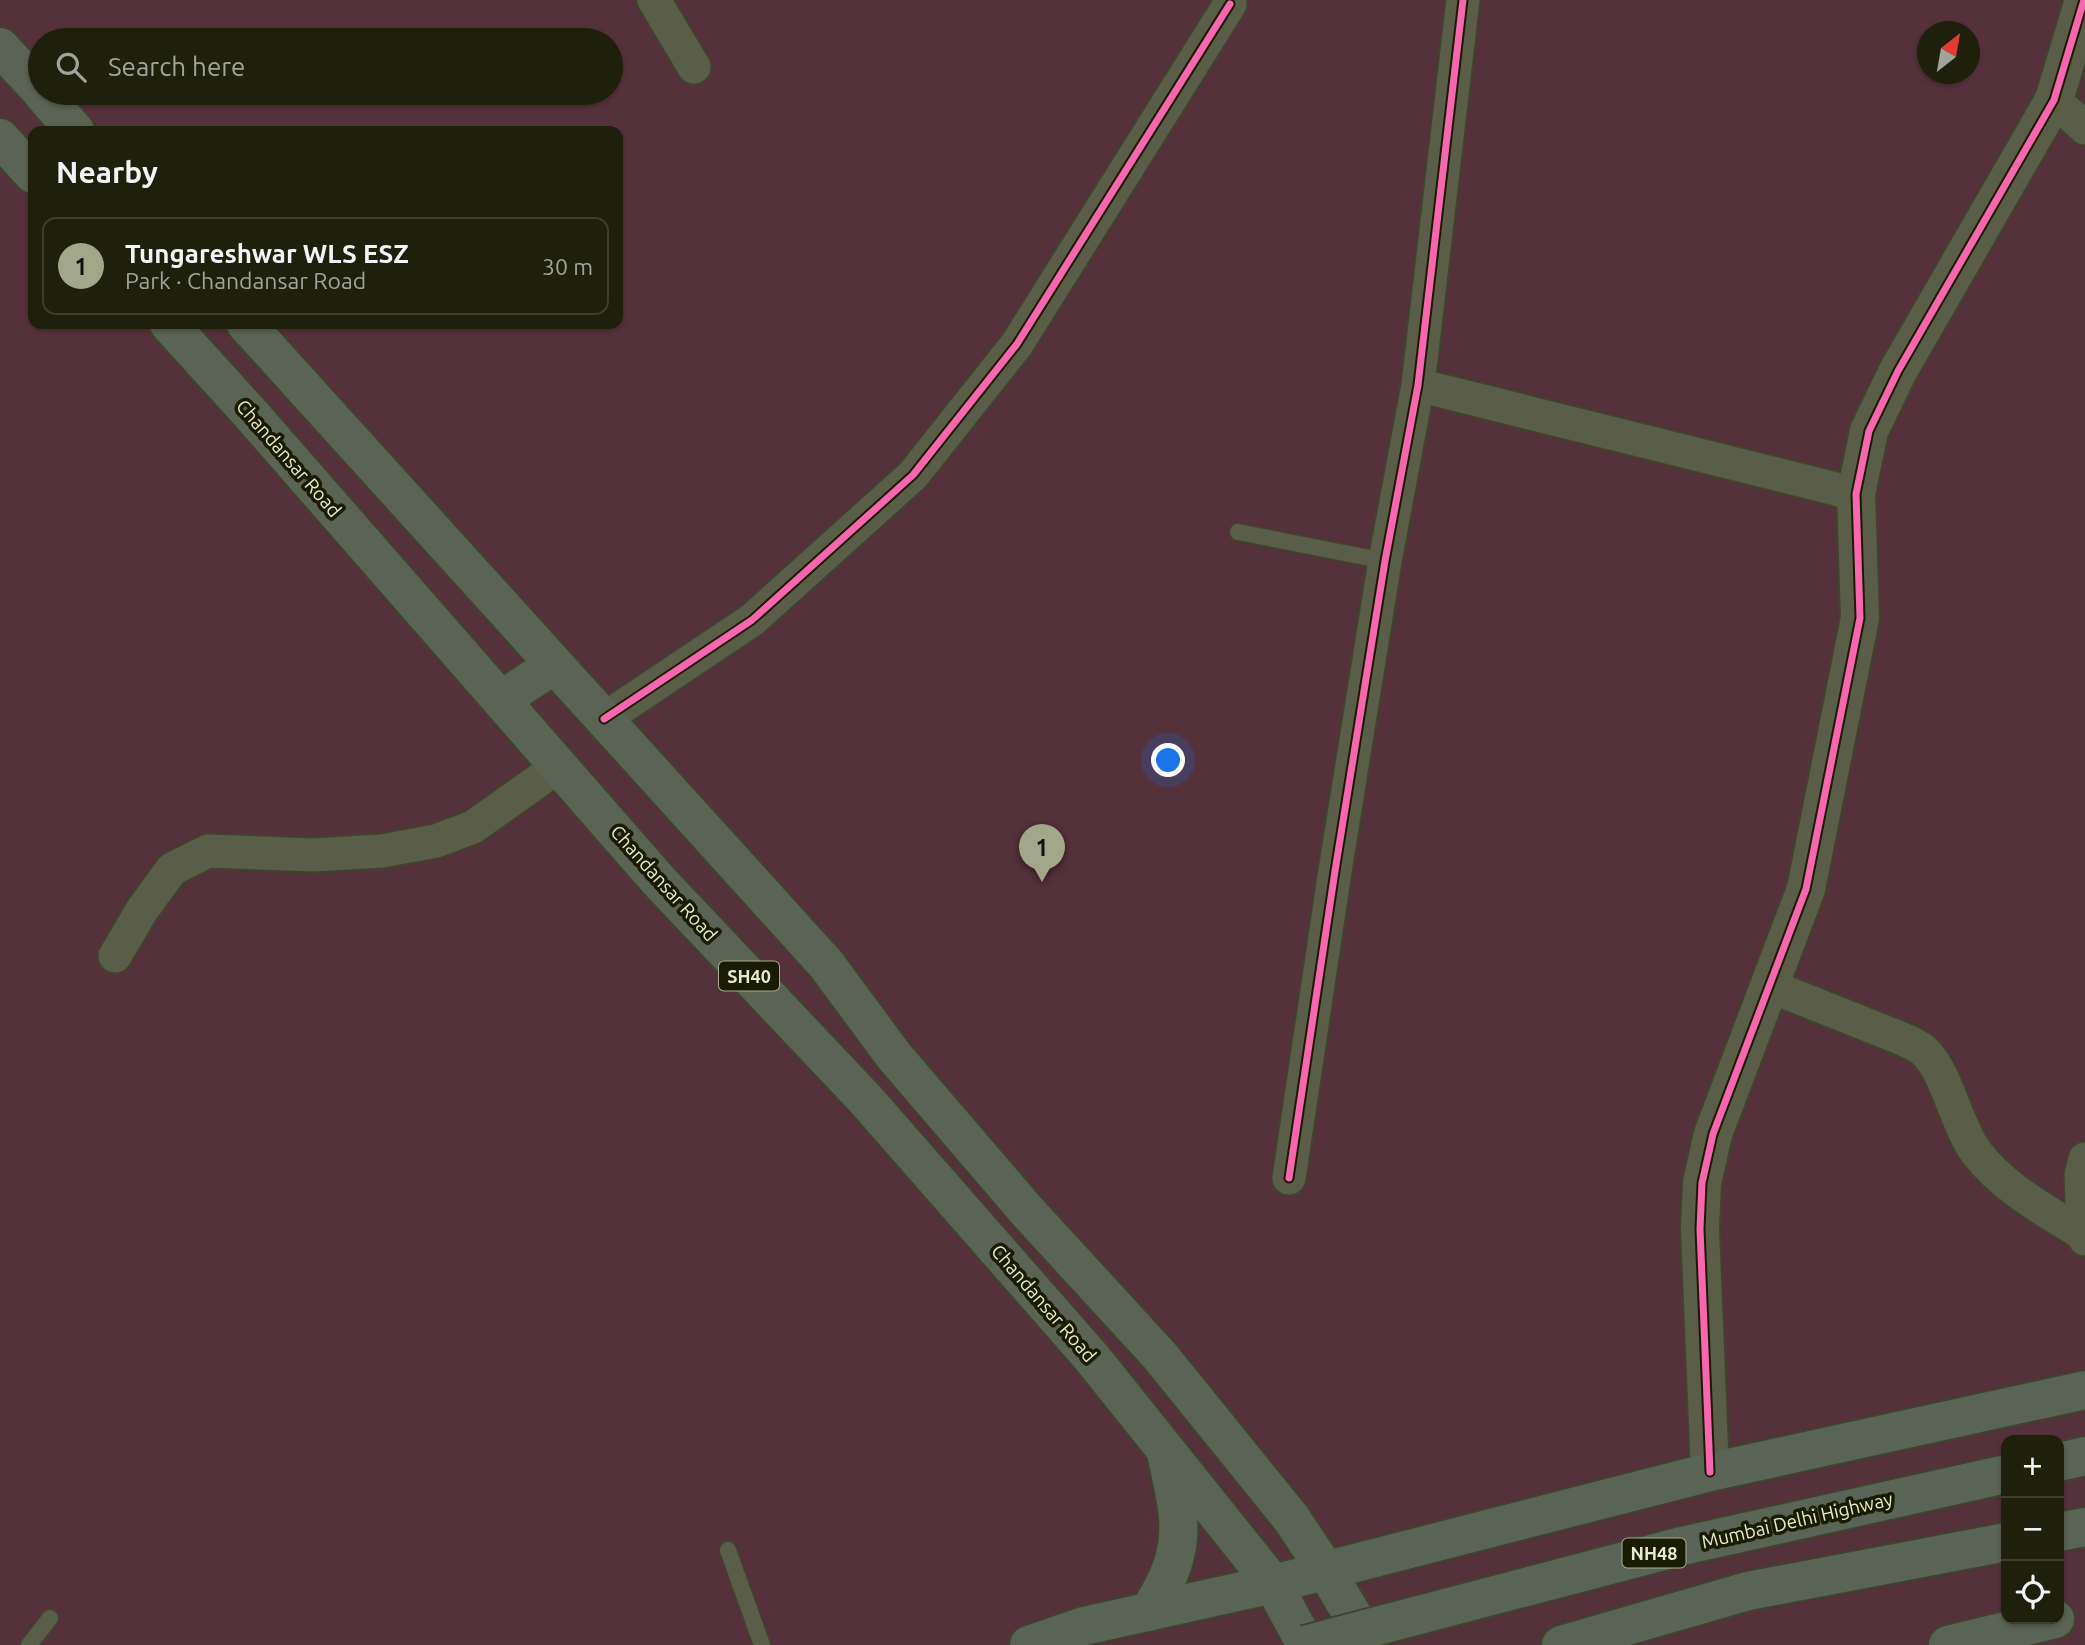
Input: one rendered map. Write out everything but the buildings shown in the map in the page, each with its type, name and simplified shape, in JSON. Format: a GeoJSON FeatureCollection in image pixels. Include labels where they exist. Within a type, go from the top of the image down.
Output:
{"type":"FeatureCollection","features":[{"type":"Feature","properties":{"kind":"highway"},"geometry":{"type":"LineString","coordinates":[[1029,1645],[1084,1626],[1273,1584],[1710,1472],[2085,1390]]}},
{"type":"Feature","properties":{"kind":"highway"},"geometry":{"type":"LineString","coordinates":[[2064,1461],[2085,1456]]}},
{"type":"Feature","properties":{"kind":"highway","name":"Mumbai Delhi Highway"},"geometry":{"type":"LineString","coordinates":[[1305,1645],[1682,1546],[2001,1475]]}},
{"type":"Feature","properties":{"kind":"highway"},"geometry":{"type":"LineString","coordinates":[[2064,1531],[2085,1527]]}},
{"type":"Feature","properties":{"kind":"highway"},"geometry":{"type":"LineString","coordinates":[[1561,1645],[1748,1591],[2001,1543]]}},
{"type":"Feature","properties":{"kind":"highway"},"geometry":{"type":"LineString","coordinates":[[2064,1616],[2085,1611]]}},
{"type":"Feature","properties":{"kind":"highway"},"geometry":{"type":"LineString","coordinates":[[1948,1645],[2033,1624]]}},
{"type":"Feature","properties":{"kind":"main road"},"geometry":{"type":"LineString","coordinates":[[0,47],[28,78]]}},
{"type":"Feature","properties":{"kind":"main road"},"geometry":{"type":"LineString","coordinates":[[52,105],[71,126]]}},
{"type":"Feature","properties":{"kind":"main road"},"geometry":{"type":"LineString","coordinates":[[0,138],[28,169]]}},
{"type":"Feature","properties":{"kind":"main road","name":"Chandansar Road"},"geometry":{"type":"LineString","coordinates":[[174,329],[659,880],[866,1100],[1092,1358],[1273,1584],[1305,1645]]}},
{"type":"Feature","properties":{"kind":"main road"},"geometry":{"type":"LineString","coordinates":[[251,329],[826,964],[902,1066],[1026,1210],[1160,1356],[1291,1518],[1370,1645]]}},
{"type":"Feature","properties":{"kind":"main road"},"geometry":{"type":"LineString","coordinates":[[501,700],[554,665]]}},
{"type":"Feature","properties":{"kind":"main road"},"geometry":{"type":"LineString","coordinates":[[1149,1612],[1166,1583],[1177,1549],[1178,1510],[1166,1449]]}},
{"type":"Feature","properties":{"kind":"street"},"geometry":{"type":"LineString","coordinates":[[654,0],[694,67]]}},
{"type":"Feature","properties":{"kind":"street"},"geometry":{"type":"LineString","coordinates":[[1289,1178],[1385,561],[1418,385],[1462,0]]}},
{"type":"Feature","properties":{"kind":"street"},"geometry":{"type":"LineString","coordinates":[[1710,1472],[1700,1229],[1702,1183],[1713,1134],[1806,889],[1860,618],[1856,494],[1870,431],[1898,371],[2054,100],[2084,0]]}},
{"type":"Feature","properties":{"kind":"street"},"geometry":{"type":"LineString","coordinates":[[604,719],[752,620],[913,475],[1017,344],[1230,4]]}},
{"type":"Feature","properties":{"kind":"street"},"geometry":{"type":"LineString","coordinates":[[2054,100],[2085,128]]}},
{"type":"Feature","properties":{"kind":"street"},"geometry":{"type":"LineString","coordinates":[[1418,385],[1856,494]]}},
{"type":"Feature","properties":{"kind":"street"},"geometry":{"type":"LineString","coordinates":[[115,956],[142,910],[172,869],[208,851],[313,855],[382,850],[436,841],[473,827],[559,766]]}},
{"type":"Feature","properties":{"kind":"street"},"geometry":{"type":"LineString","coordinates":[[1770,986],[1905,1040],[1923,1050],[1936,1066],[1974,1149],[1993,1172],[2017,1192],[2084,1236]]}},
{"type":"Feature","properties":{"kind":"street"},"geometry":{"type":"LineString","coordinates":[[2084,1236],[2081,1175],[2085,1159]]}},
{"type":"Feature","properties":{"kind":"lane"},"geometry":{"type":"LineString","coordinates":[[1238,532],[1385,561]]}},
{"type":"Feature","properties":{"kind":"lane"},"geometry":{"type":"LineString","coordinates":[[728,1550],[762,1645]]}},
{"type":"Feature","properties":{"kind":"lane"},"geometry":{"type":"LineString","coordinates":[[29,1645],[50,1618]]}},
{"type":"Feature","properties":{"kind":"shaded area"},"geometry":{"type":"Polygon","coordinates":[[[0,0],[2085,0],[2085,1645],[0,1645],[0,0]]]}},
{"type":"Feature","properties":{"kind":"cycle path"},"geometry":{"type":"LineString","coordinates":[[1289,1178],[1385,561],[1418,385],[1463,0]]}},
{"type":"Feature","properties":{"kind":"cycle path"},"geometry":{"type":"LineString","coordinates":[[1710,1472],[1700,1229],[1702,1183],[1713,1134],[1806,889],[1860,618],[1856,494],[1869,431],[1898,371],[2054,100],[2084,0]]}},
{"type":"Feature","properties":{"kind":"cycle path"},"geometry":{"type":"LineString","coordinates":[[604,719],[752,620],[913,475],[1017,344],[1230,4]]}},
{"type":"Feature","properties":{"kind":"place","name":"Tungareshwar WLS ESZ"},"geometry":{"type":"Point","coordinates":[1042,882]}}]}
